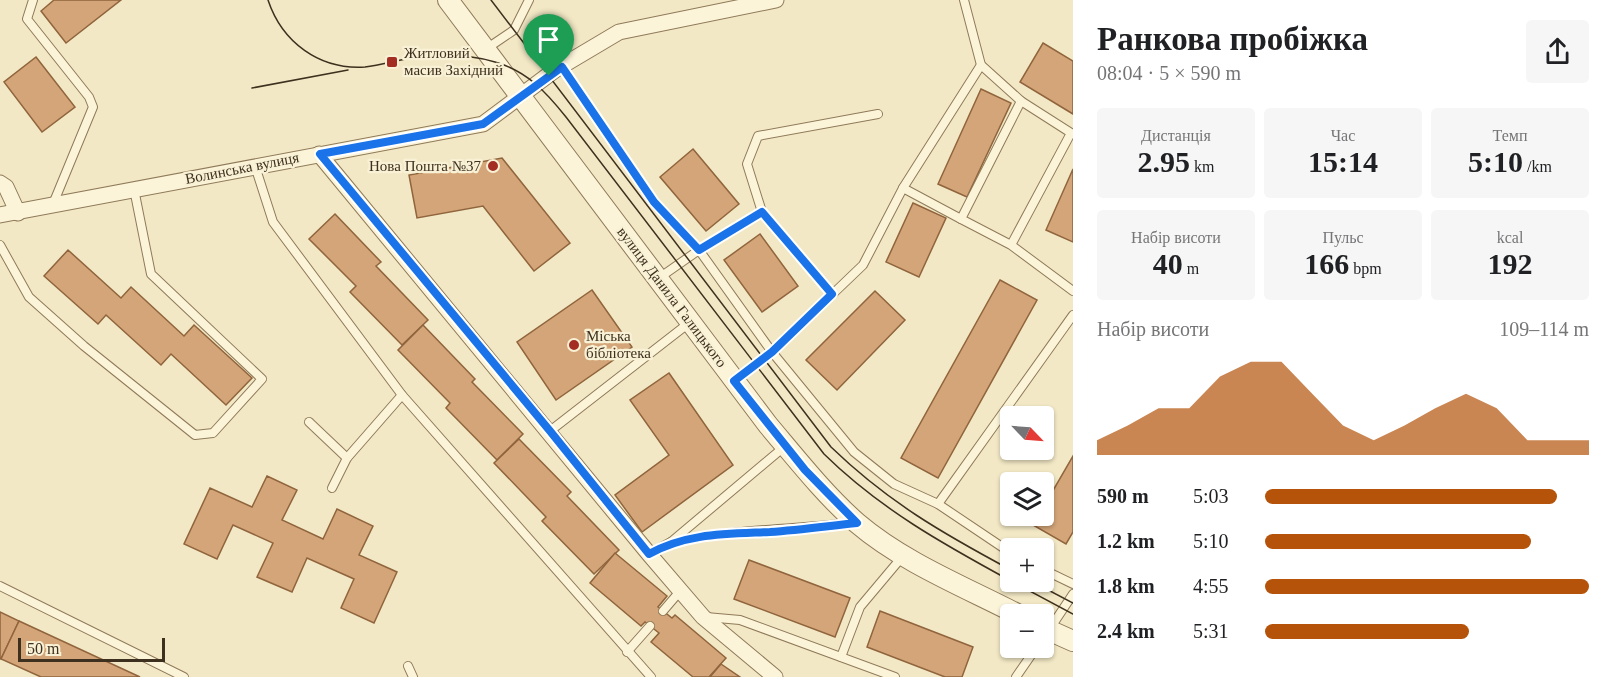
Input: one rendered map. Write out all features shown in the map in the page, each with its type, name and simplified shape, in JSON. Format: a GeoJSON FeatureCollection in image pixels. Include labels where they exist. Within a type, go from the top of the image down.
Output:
{"type":"FeatureCollection","features":[{"type":"Feature","properties":{"kind":"street","name":"вулиця Данила Галицького"},"geometry":{"type":"LineString","coordinates":[[448,0],[785,446],[857,523],[903,556],[1000,605]]}},
{"type":"Feature","properties":{"kind":"street","name":"Волинська вулиця"},"geometry":{"type":"LineString","coordinates":[[0,215],[483,124],[562,67],[619,32],[776,0]]}},
{"type":"Feature","properties":{"kind":"street"},"geometry":{"type":"LineString","coordinates":[[320,154],[649,554],[704,616],[775,677]]}},
{"type":"Feature","properties":{"kind":"street"},"geometry":{"type":"LineString","coordinates":[[0,183],[6,187],[18,213]]}},
{"type":"Feature","properties":{"kind":"street"},"geometry":{"type":"LineString","coordinates":[[1054,634],[1073,641]]}},
{"type":"Feature","properties":{"kind":"lane"},"geometry":{"type":"LineString","coordinates":[[33,0],[27,19],[89,97],[93,107],[53,204]]}},
{"type":"Feature","properties":{"kind":"lane"},"geometry":{"type":"LineString","coordinates":[[486,50],[514,30],[529,0]]}},
{"type":"Feature","properties":{"kind":"lane"},"geometry":{"type":"LineString","coordinates":[[964,0],[981,65],[1020,101],[1072,133],[1011,245]]}},
{"type":"Feature","properties":{"kind":"lane"},"geometry":{"type":"LineString","coordinates":[[734,381],[772,352],[863,265],[903,188],[981,65]]}},
{"type":"Feature","properties":{"kind":"lane"},"geometry":{"type":"LineString","coordinates":[[562,67],[654,202],[699,250],[772,352],[854,452],[894,484],[938,504],[1000,546]]}},
{"type":"Feature","properties":{"kind":"lane"},"geometry":{"type":"LineString","coordinates":[[961,219],[1020,101]]}},
{"type":"Feature","properties":{"kind":"lane"},"geometry":{"type":"LineString","coordinates":[[832,294],[762,212],[747,164],[758,136],[878,114]]}},
{"type":"Feature","properties":{"kind":"lane"},"geometry":{"type":"LineString","coordinates":[[255,166],[273,222],[402,395],[651,677]]}},
{"type":"Feature","properties":{"kind":"lane"},"geometry":{"type":"LineString","coordinates":[[903,188],[1011,245],[1073,291]]}},
{"type":"Feature","properties":{"kind":"lane"},"geometry":{"type":"LineString","coordinates":[[0,245],[29,297],[84,346],[195,435],[213,433],[262,379],[151,274],[134,189]]}},
{"type":"Feature","properties":{"kind":"lane"},"geometry":{"type":"LineString","coordinates":[[658,279],[699,250],[762,212]]}},
{"type":"Feature","properties":{"kind":"lane"},"geometry":{"type":"LineString","coordinates":[[938,504],[1073,315]]}},
{"type":"Feature","properties":{"kind":"lane"},"geometry":{"type":"LineString","coordinates":[[550,431],[691,322]]}},
{"type":"Feature","properties":{"kind":"lane"},"geometry":{"type":"LineString","coordinates":[[332,488],[347,458],[402,395]]}},
{"type":"Feature","properties":{"kind":"lane"},"geometry":{"type":"LineString","coordinates":[[309,422],[347,458]]}},
{"type":"Feature","properties":{"kind":"lane"},"geometry":{"type":"LineString","coordinates":[[649,554],[671,542],[785,446]]}},
{"type":"Feature","properties":{"kind":"lane"},"geometry":{"type":"LineString","coordinates":[[671,542],[714,533],[772,532],[857,523]]}},
{"type":"Feature","properties":{"kind":"lane"},"geometry":{"type":"LineString","coordinates":[[841,657],[860,607],[903,556]]}},
{"type":"Feature","properties":{"kind":"lane"},"geometry":{"type":"LineString","coordinates":[[1054,575],[1073,584]]}},
{"type":"Feature","properties":{"kind":"lane"},"geometry":{"type":"LineString","coordinates":[[0,586],[184,677]]}},
{"type":"Feature","properties":{"kind":"lane"},"geometry":{"type":"LineString","coordinates":[[663,611],[681,590]]}},
{"type":"Feature","properties":{"kind":"lane"},"geometry":{"type":"LineString","coordinates":[[1054,620],[1073,594]]}},
{"type":"Feature","properties":{"kind":"lane"},"geometry":{"type":"LineString","coordinates":[[704,616],[740,620],[895,677]]}},
{"type":"Feature","properties":{"kind":"lane"},"geometry":{"type":"LineString","coordinates":[[627,652],[650,626]]}},
{"type":"Feature","properties":{"kind":"lane"},"geometry":{"type":"LineString","coordinates":[[1016,677],[1029,658]]}},
{"type":"Feature","properties":{"kind":"lane"},"geometry":{"type":"LineString","coordinates":[[408,666],[413,677]]}},
{"type":"Feature","properties":{"kind":"building"},"geometry":{"type":"Polygon","coordinates":[[[54,0],[121,0],[66,43],[41,11],[54,0]]]}},
{"type":"Feature","properties":{"kind":"building"},"geometry":{"type":"Polygon","coordinates":[[[1043,43],[1073,61],[1073,114],[1020,82],[1043,43]]]}},
{"type":"Feature","properties":{"kind":"building"},"geometry":{"type":"Polygon","coordinates":[[[36,57],[75,107],[42,132],[4,82],[36,57]]]}},
{"type":"Feature","properties":{"kind":"building"},"geometry":{"type":"Polygon","coordinates":[[[981,89],[1011,103],[967,197],[938,184],[981,89]]]}},
{"type":"Feature","properties":{"kind":"building"},"geometry":{"type":"Polygon","coordinates":[[[693,149],[739,204],[706,231],[660,177],[693,149]]]}},
{"type":"Feature","properties":{"kind":"building"},"geometry":{"type":"Polygon","coordinates":[[[502,158],[570,243],[534,271],[483,206],[417,218],[409,175],[502,158]]]}},
{"type":"Feature","properties":{"kind":"building"},"geometry":{"type":"Polygon","coordinates":[[[1073,169],[1073,242],[1046,230],[1073,169]]]}},
{"type":"Feature","properties":{"kind":"building"},"geometry":{"type":"Polygon","coordinates":[[[913,203],[946,218],[919,277],[886,262],[913,203]]]}},
{"type":"Feature","properties":{"kind":"building"},"geometry":{"type":"Polygon","coordinates":[[[335,214],[381,262],[376,266],[428,320],[402,345],[350,292],[356,286],[309,239],[335,214]]]}},
{"type":"Feature","properties":{"kind":"building"},"geometry":{"type":"Polygon","coordinates":[[[760,234],[798,286],[762,312],[724,260],[760,234]]]}},
{"type":"Feature","properties":{"kind":"building"},"geometry":{"type":"Polygon","coordinates":[[[68,250],[121,298],[131,287],[184,336],[194,325],[252,378],[226,405],[171,354],[161,365],[106,315],[98,324],[44,276],[68,250]]]}},
{"type":"Feature","properties":{"kind":"building"},"geometry":{"type":"Polygon","coordinates":[[[1000,280],[1037,300],[938,478],[901,458],[1000,280]]]}},
{"type":"Feature","properties":{"kind":"building","name":"Міська бібліотека"},"geometry":{"type":"Polygon","coordinates":[[[592,290],[632,347],[556,400],[517,342],[592,290]]]}},
{"type":"Feature","properties":{"kind":"building"},"geometry":{"type":"Polygon","coordinates":[[[875,291],[905,320],[837,390],[806,360],[875,291]]]}},
{"type":"Feature","properties":{"kind":"building"},"geometry":{"type":"Polygon","coordinates":[[[423,325],[475,379],[472,382],[523,434],[497,460],[446,408],[450,403],[398,350],[423,325]]]}},
{"type":"Feature","properties":{"kind":"building"},"geometry":{"type":"Polygon","coordinates":[[[669,373],[733,465],[642,532],[615,495],[669,455],[630,400],[669,373]]]}},
{"type":"Feature","properties":{"kind":"building"},"geometry":{"type":"Polygon","coordinates":[[[519,439],[571,492],[567,496],[619,550],[594,574],[542,521],[546,517],[494,463],[519,439]]]}},
{"type":"Feature","properties":{"kind":"building"},"geometry":{"type":"Polygon","coordinates":[[[1073,456],[1073,532],[1066,544],[1035,526],[1054,526],[1054,489],[1073,456]]]}},
{"type":"Feature","properties":{"kind":"building"},"geometry":{"type":"Polygon","coordinates":[[[267,476],[297,490],[282,520],[323,539],[337,509],[373,526],[359,555],[397,572],[374,623],[341,608],[354,579],[307,558],[292,592],[257,577],[273,543],[233,525],[217,559],[184,544],[210,488],[252,507],[267,476]]]}},
{"type":"Feature","properties":{"kind":"building"},"geometry":{"type":"Polygon","coordinates":[[[615,553],[667,596],[658,607],[672,618],[675,615],[726,658],[709,677],[693,677],[651,642],[659,633],[645,622],[641,626],[590,583],[615,553]]]}},
{"type":"Feature","properties":{"kind":"building"},"geometry":{"type":"Polygon","coordinates":[[[749,560],[850,598],[835,637],[734,599],[749,560]]]}},
{"type":"Feature","properties":{"kind":"building"},"geometry":{"type":"Polygon","coordinates":[[[880,611],[973,647],[962,677],[945,677],[867,647],[880,611]]]}},
{"type":"Feature","properties":{"kind":"building"},"geometry":{"type":"Polygon","coordinates":[[[0,612],[19,621],[1,659],[0,658],[0,612]]]}},
{"type":"Feature","properties":{"kind":"building"},"geometry":{"type":"Polygon","coordinates":[[[19,621],[140,677],[41,677],[1,659],[19,621]]]}},
{"type":"Feature","properties":{"kind":"building"},"geometry":{"type":"Polygon","coordinates":[[[721,664],[740,677],[710,677],[721,664]]]}},
{"type":"Feature","properties":{"kind":"tram line"},"geometry":{"type":"LineString","coordinates":[[268,0],[274,15],[293,40],[304,50],[332,64],[365,67],[418,57],[447,55],[486,60],[506,66],[535,84],[566,117],[824,454],[845,474],[890,509],[1000,575]]}},
{"type":"Feature","properties":{"kind":"tram line"},"geometry":{"type":"LineString","coordinates":[[491,0],[831,447],[873,484],[916,515],[1000,564]]}},
{"type":"Feature","properties":{"kind":"tram line"},"geometry":{"type":"LineString","coordinates":[[252,88],[348,70]]}},
{"type":"Feature","properties":{"kind":"tram line"},"geometry":{"type":"LineString","coordinates":[[1032,592],[1073,614]]}},
{"type":"Feature","properties":{"kind":"tram line"},"geometry":{"type":"LineString","coordinates":[[1052,592],[1073,603]]}},
{"type":"Feature","properties":{"kind":"place","name":"Житловий масив Західний"},"geometry":{"type":"Point","coordinates":[392,62]}},
{"type":"Feature","properties":{"kind":"place","name":"Нова Пошта №37"},"geometry":{"type":"Point","coordinates":[493,166]}},
{"type":"Feature","properties":{"kind":"place","name":"Міська бібліотека"},"geometry":{"type":"Point","coordinates":[574,345]}},
{"type":"Feature","properties":{"kind":"route"},"geometry":{"type":"LineString","coordinates":[[562,67],[654,202],[699,250],[762,212],[832,294],[772,352],[734,381],[805,470],[857,523],[772,532],[714,533],[671,542],[649,554],[320,154],[483,124],[549,76],[562,67]]}}]}
